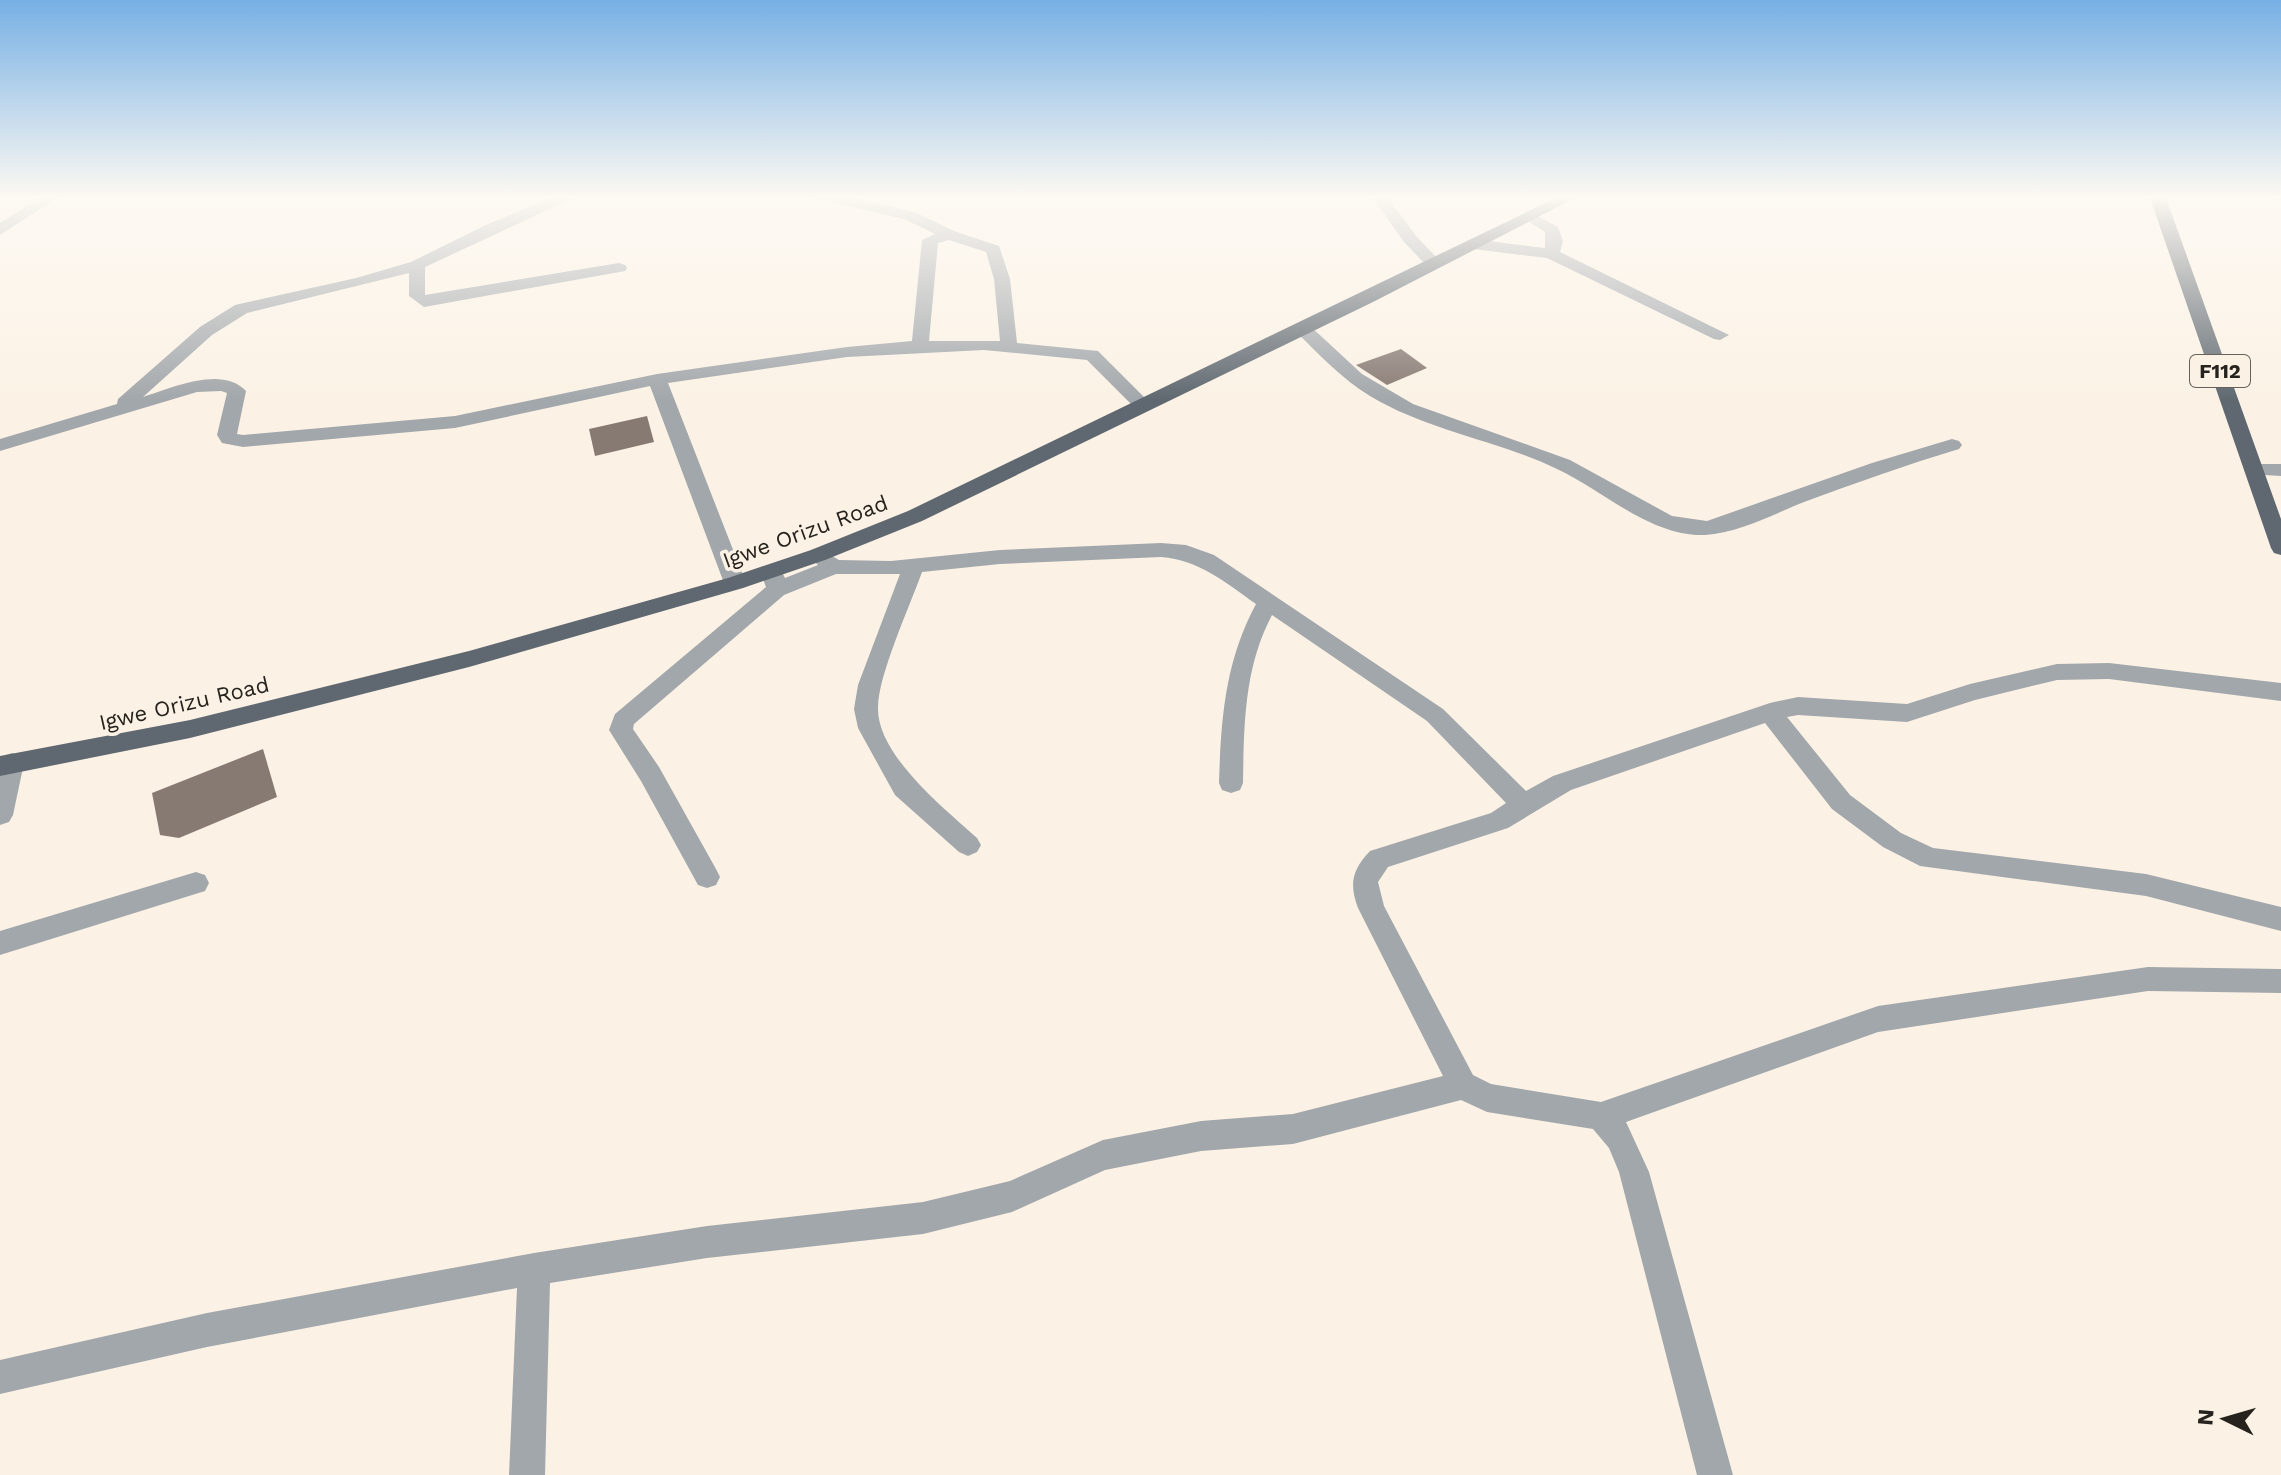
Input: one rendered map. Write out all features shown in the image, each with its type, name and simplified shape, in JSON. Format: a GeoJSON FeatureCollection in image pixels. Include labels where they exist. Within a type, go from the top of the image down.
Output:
{"type":"FeatureCollection","features":[{"type":"Feature","properties":{"kind":"main road","name":"Igwe Orizu Road"},"geometry":{"type":"LineString","coordinates":[[826,561],[1434,264]]}},
{"type":"Feature","properties":{"kind":"main road","name":"F112"},"geometry":{"type":"LineString","coordinates":[[2181,264],[2281,548]]}},
{"type":"Feature","properties":{"kind":"main road","name":"Igwe Orizu Road"},"geometry":{"type":"LineString","coordinates":[[6,765],[221,721],[469,659],[735,583],[774,580]]}},
{"type":"Feature","properties":{"kind":"street"},"geometry":{"type":"LineString","coordinates":[[920,346],[927,264]]}},
{"type":"Feature","properties":{"kind":"street"},"geometry":{"type":"LineString","coordinates":[[997,264],[1009,346]]}},
{"type":"Feature","properties":{"kind":"street"},"geometry":{"type":"LineString","coordinates":[[1572,264],[1720,335]]}},
{"type":"Feature","properties":{"kind":"street"},"geometry":{"type":"LineString","coordinates":[[120,407],[206,331],[241,309],[360,282],[417,265],[417,296],[424,302],[619,268]]}},
{"type":"Feature","properties":{"kind":"street"},"geometry":{"type":"LineString","coordinates":[[1303,329],[1356,378],[1406,408],[1563,464],[1665,521],[1684,526],[1707,528],[1740,519],[1879,467],[1952,445]]}},
{"type":"Feature","properties":{"kind":"street"},"geometry":{"type":"LineString","coordinates":[[0,445],[196,387],[223,385],[237,391],[227,435],[229,439],[243,441],[455,422],[657,379],[847,352],[920,346],[1009,346],[1092,355],[1143,405]]}},
{"type":"Feature","properties":{"kind":"street"},"geometry":{"type":"LineString","coordinates":[[657,379],[735,583]]}},
{"type":"Feature","properties":{"kind":"street"},"geometry":{"type":"LineString","coordinates":[[2254,470],[2281,470]]}},
{"type":"Feature","properties":{"kind":"street"},"geometry":{"type":"LineString","coordinates":[[707,877],[650,774],[621,730],[623,720],[774,580],[826,561],[914,565],[1064,553],[1186,552],[1207,560],[1267,603],[1366,665],[1435,715],[1523,804]]}},
{"type":"Feature","properties":{"kind":"street"},"geometry":{"type":"LineString","coordinates":[[914,565],[870,685],[866,709],[870,728],[904,788],[968,845]]}},
{"type":"Feature","properties":{"kind":"street"},"geometry":{"type":"LineString","coordinates":[[1231,783],[1233,694],[1251,631],[1267,603]]}},
{"type":"Feature","properties":{"kind":"street"},"geometry":{"type":"LineString","coordinates":[[2281,692],[2109,671],[2057,672],[1970,693],[1937,706],[1907,713],[1798,706],[1770,712],[1562,783],[1499,821],[1379,859],[1365,874],[1364,889],[1463,1085],[1487,1098],[1601,1116],[1878,1019],[2148,979],[2281,981]]}},
{"type":"Feature","properties":{"kind":"street"},"geometry":{"type":"LineString","coordinates":[[1770,712],[1841,802],[1892,840],[1929,858],[2146,885],[2281,919]]}},
{"type":"Feature","properties":{"kind":"street"},"geometry":{"type":"LineString","coordinates":[[0,815],[6,765]]}},
{"type":"Feature","properties":{"kind":"street"},"geometry":{"type":"LineString","coordinates":[[0,943],[196,883]]}},
{"type":"Feature","properties":{"kind":"street"},"geometry":{"type":"LineString","coordinates":[[0,1377],[207,1330],[534,1269],[707,1242],[923,1218],[1012,1196],[1103,1155],[1201,1136],[1293,1129],[1463,1085]]}},
{"type":"Feature","properties":{"kind":"street"},"geometry":{"type":"LineString","coordinates":[[1601,1116],[1620,1138],[1634,1172],[1715,1475]]}},
{"type":"Feature","properties":{"kind":"street"},"geometry":{"type":"LineString","coordinates":[[527,1475],[534,1269]]}},
{"type":"Feature","properties":{"kind":"building"},"geometry":{"type":"Polygon","coordinates":[[[1401,349],[1427,368],[1387,385],[1356,365],[1401,349]]]}},
{"type":"Feature","properties":{"kind":"building"},"geometry":{"type":"Polygon","coordinates":[[[647,416],[654,442],[595,456],[589,429],[647,416]]]}},
{"type":"Feature","properties":{"kind":"building"},"geometry":{"type":"Polygon","coordinates":[[[263,749],[277,797],[179,838],[160,835],[152,793],[263,749]]]}}]}
